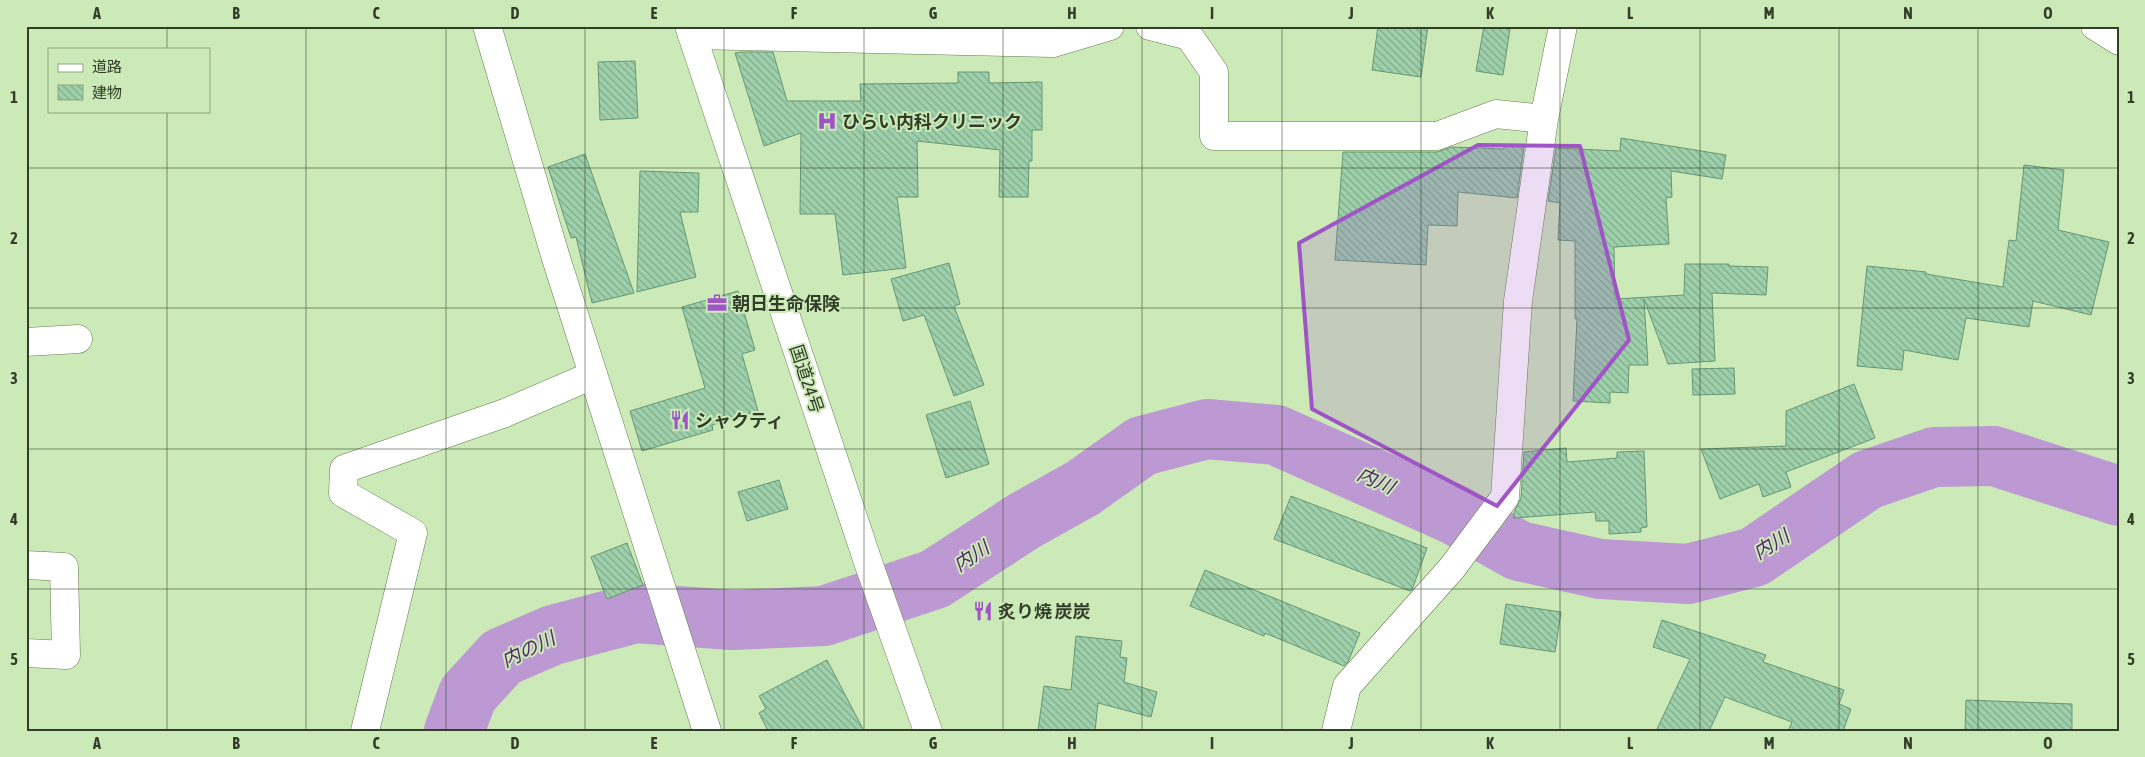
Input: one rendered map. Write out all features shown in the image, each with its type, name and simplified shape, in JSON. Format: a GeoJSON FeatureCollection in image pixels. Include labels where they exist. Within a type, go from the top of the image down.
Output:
{"type":"FeatureCollection","features":[{"type":"Feature","properties":{"kind":"main road"},"geometry":{"type":"LineString","coordinates":[[487,26],[555,255],[707,731]]}},
{"type":"Feature","properties":{"kind":"main road"},"geometry":{"type":"LineString","coordinates":[[691,31],[1053,43],[1110,26]]}},
{"type":"Feature","properties":{"kind":"main road"},"geometry":{"type":"LineString","coordinates":[[1150,26],[1189,36],[1214,72],[1214,136],[1437,136],[1496,114],[1544,118]]}},
{"type":"Feature","properties":{"kind":"main road"},"geometry":{"type":"LineString","coordinates":[[1336,731],[1347,686],[1452,568],[1505,498],[1518,301],[1544,118],[1563,26]]}},
{"type":"Feature","properties":{"kind":"main road"},"geometry":{"type":"LineString","coordinates":[[2095,26],[2119,41]]}},
{"type":"Feature","properties":{"kind":"main road","name":"国道24号"},"geometry":{"type":"LineString","coordinates":[[691,31],[894,640],[928,731]]}},
{"type":"Feature","properties":{"kind":"main road"},"geometry":{"type":"LineString","coordinates":[[26,342],[78,339]]}},
{"type":"Feature","properties":{"kind":"main road"},"geometry":{"type":"LineString","coordinates":[[365,731],[413,532],[343,493],[344,469],[504,413],[593,375]]}},
{"type":"Feature","properties":{"kind":"main road"},"geometry":{"type":"LineString","coordinates":[[26,565],[64,567],[66,655],[26,653]]}},
{"type":"Feature","properties":{"kind":"highlighted area"},"geometry":{"type":"Polygon","coordinates":[[[1478,145],[1580,146],[1629,340],[1497,506],[1312,409],[1299,243],[1478,145]]]}},
{"type":"Feature","properties":{"kind":"building"},"geometry":{"type":"Polygon","coordinates":[[[1378,26],[1428,26],[1421,77],[1372,70],[1378,26]]]}},
{"type":"Feature","properties":{"kind":"building"},"geometry":{"type":"Polygon","coordinates":[[[1484,26],[1510,29],[1503,75],[1476,71],[1484,26]]]}},
{"type":"Feature","properties":{"kind":"building"},"geometry":{"type":"Polygon","coordinates":[[[773,52],[787,101],[861,101],[860,84],[958,83],[958,72],[989,72],[989,83],[1042,82],[1042,130],[1032,130],[1032,161],[1029,161],[1028,197],[999,197],[1000,150],[917,141],[918,197],[897,197],[906,268],[843,275],[835,214],[800,214],[801,133],[764,146],[735,53],[773,52]]]}},
{"type":"Feature","properties":{"kind":"building"},"geometry":{"type":"Polygon","coordinates":[[[635,61],[638,118],[600,120],[598,62],[635,61]]]}},
{"type":"Feature","properties":{"kind":"building"},"geometry":{"type":"Polygon","coordinates":[[[1621,138],[1726,155],[1722,179],[1671,171],[1672,197],[1666,198],[1669,244],[1614,247],[1615,299],[1684,295],[1685,264],[1729,264],[1729,266],[1768,267],[1766,295],[1712,293],[1715,361],[1668,364],[1644,299],[1648,365],[1629,365],[1628,393],[1610,392],[1610,403],[1573,401],[1577,319],[1575,319],[1575,241],[1558,240],[1560,203],[1548,201],[1556,148],[1620,151],[1621,138]]]}},
{"type":"Feature","properties":{"kind":"building"},"geometry":{"type":"Polygon","coordinates":[[[1504,145],[1524,146],[1517,198],[1458,192],[1457,226],[1428,225],[1426,265],[1335,260],[1343,152],[1437,152],[1452,147],[1504,149],[1504,145]]]}},
{"type":"Feature","properties":{"kind":"building"},"geometry":{"type":"Polygon","coordinates":[[[585,154],[634,293],[592,303],[576,237],[571,238],[548,167],[585,154]]]}},
{"type":"Feature","properties":{"kind":"building"},"geometry":{"type":"Polygon","coordinates":[[[2024,165],[2064,170],[2058,230],[2109,242],[2091,315],[2033,301],[2029,327],[1966,318],[1958,360],[1904,350],[1902,370],[1857,366],[1867,266],[1926,272],[1926,274],[2003,287],[2009,240],[2016,241],[2024,165]]]}},
{"type":"Feature","properties":{"kind":"building"},"geometry":{"type":"Polygon","coordinates":[[[640,171],[699,173],[698,212],[680,212],[696,277],[637,292],[640,171]]]}},
{"type":"Feature","properties":{"kind":"building"},"geometry":{"type":"Polygon","coordinates":[[[949,263],[960,304],[954,306],[984,385],[954,396],[924,315],[903,321],[891,279],[949,263]]]}},
{"type":"Feature","properties":{"kind":"building"},"geometry":{"type":"Polygon","coordinates":[[[738,291],[755,350],[742,354],[758,411],[712,425],[713,430],[642,451],[630,411],[705,388],[682,307],[738,291]]]}},
{"type":"Feature","properties":{"kind":"building"},"geometry":{"type":"Polygon","coordinates":[[[1734,368],[1735,394],[1693,395],[1692,369],[1734,368]]]}},
{"type":"Feature","properties":{"kind":"building"},"geometry":{"type":"Polygon","coordinates":[[[1854,384],[1875,438],[1786,472],[1791,487],[1763,497],[1759,484],[1720,499],[1701,449],[1786,446],[1786,411],[1854,384]]]}},
{"type":"Feature","properties":{"kind":"building"},"geometry":{"type":"Polygon","coordinates":[[[970,401],[989,464],[946,478],[926,415],[970,401]]]}},
{"type":"Feature","properties":{"kind":"building"},"geometry":{"type":"Polygon","coordinates":[[[1566,448],[1567,462],[1617,458],[1617,452],[1644,451],[1647,527],[1641,528],[1641,532],[1609,534],[1609,521],[1596,521],[1595,512],[1514,518],[1514,512],[1521,498],[1524,452],[1566,448]]]}},
{"type":"Feature","properties":{"kind":"building"},"geometry":{"type":"Polygon","coordinates":[[[779,480],[788,509],[747,521],[738,492],[779,480]]]}},
{"type":"Feature","properties":{"kind":"building"},"geometry":{"type":"Polygon","coordinates":[[[1291,496],[1427,548],[1412,590],[1410,591],[1274,539],[1291,496]]]}},
{"type":"Feature","properties":{"kind":"building"},"geometry":{"type":"Polygon","coordinates":[[[627,543],[643,585],[607,599],[591,557],[627,543]]]}},
{"type":"Feature","properties":{"kind":"building"},"geometry":{"type":"Polygon","coordinates":[[[1205,570],[1360,633],[1348,662],[1344,666],[1265,633],[1264,636],[1190,606],[1205,570]]]}},
{"type":"Feature","properties":{"kind":"building"},"geometry":{"type":"Polygon","coordinates":[[[1506,604],[1561,612],[1555,652],[1500,644],[1506,604]]]}},
{"type":"Feature","properties":{"kind":"building"},"geometry":{"type":"Polygon","coordinates":[[[1662,620],[1766,655],[1763,662],[1844,690],[1839,704],[1851,709],[1843,731],[1788,731],[1792,722],[1725,697],[1709,731],[1656,731],[1690,659],[1653,647],[1662,620]]]}},
{"type":"Feature","properties":{"kind":"building"},"geometry":{"type":"Polygon","coordinates":[[[1076,636],[1122,641],[1120,657],[1127,658],[1124,682],[1157,692],[1151,717],[1098,703],[1095,731],[1038,731],[1044,686],[1071,690],[1076,636]]]}},
{"type":"Feature","properties":{"kind":"building"},"geometry":{"type":"Polygon","coordinates":[[[827,660],[864,731],[768,731],[759,713],[766,709],[759,696],[827,660]]]}},
{"type":"Feature","properties":{"kind":"building"},"geometry":{"type":"Polygon","coordinates":[[[1966,700],[2072,704],[2072,730],[1965,731],[1966,700]]]}},
{"type":"Feature","properties":{"kind":"waterway","name":"内川"},"geometry":{"type":"LineString","coordinates":[[454,731],[468,694],[502,657],[553,635],[636,613],[732,620],[824,616],[935,579],[1024,521],[1083,488],[1142,446],[1207,429],[1276,435],[1455,515],[1519,551],[1600,569],[1688,574],[1754,557],[1867,480],[1934,457],[1994,456],[2119,496]]}},
{"type":"Feature","properties":{"kind":"place","name":"ひらい内科クリニック"},"geometry":{"type":"Point","coordinates":[827,121]}},
{"type":"Feature","properties":{"kind":"place","name":"朝日生命保険"},"geometry":{"type":"Point","coordinates":[717,303]}},
{"type":"Feature","properties":{"kind":"place","name":"シャクティ"},"geometry":{"type":"Point","coordinates":[680,420]}},
{"type":"Feature","properties":{"kind":"place","name":"炙り焼 炭炭"},"geometry":{"type":"Point","coordinates":[983,611]}},
{"type":"Feature","properties":{"kind":"water label","name":"内の川"},"geometry":{"type":"Point","coordinates":[528,649]}}]}
